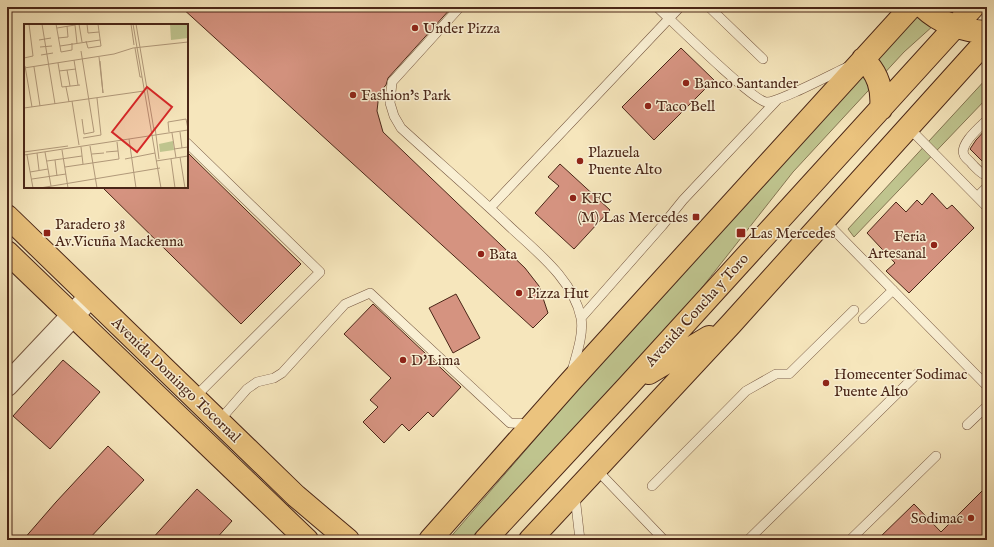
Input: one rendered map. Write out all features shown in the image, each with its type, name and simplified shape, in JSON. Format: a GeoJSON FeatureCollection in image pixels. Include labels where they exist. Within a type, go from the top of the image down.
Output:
{"type":"FeatureCollection","features":[{"type":"Feature","properties":{"kind":"main road"},"geometry":{"type":"LineString","coordinates":[[430,540],[570,382],[911,7]]}},
{"type":"Feature","properties":{"kind":"main road"},"geometry":{"type":"LineString","coordinates":[[923,7],[941,20],[955,27],[987,32]]}},
{"type":"Feature","properties":{"kind":"main road","name":"Avenida Concha y Toro"},"geometry":{"type":"LineString","coordinates":[[485,540],[628,386],[973,7]]}},
{"type":"Feature","properties":{"kind":"main road"},"geometry":{"type":"LineString","coordinates":[[530,540],[731,324],[987,40]]}},
{"type":"Feature","properties":{"kind":"main road"},"geometry":{"type":"LineString","coordinates":[[863,59],[878,79],[881,90],[881,108]]}},
{"type":"Feature","properties":{"kind":"main road","name":"Avenida Domingo Tocornal"},"geometry":{"type":"LineString","coordinates":[[7,216],[296,496],[348,540]]}},
{"type":"Feature","properties":{"kind":"main road","name":"Avenida Domingo Tocornal"},"geometry":{"type":"LineString","coordinates":[[7,252],[307,540]]}},
{"type":"Feature","properties":{"kind":"main road"},"geometry":{"type":"LineString","coordinates":[[628,386],[731,324]]}},
{"type":"Feature","properties":{"kind":"street"},"geometry":{"type":"LineString","coordinates":[[7,385],[90,296]]}},
{"type":"Feature","properties":{"kind":"lane"},"geometry":{"type":"LineString","coordinates":[[460,7],[392,82],[390,103],[394,116],[401,128],[490,208],[558,275],[567,287],[575,301],[581,318],[580,341],[570,382]]}},
{"type":"Feature","properties":{"kind":"lane"},"geometry":{"type":"LineString","coordinates":[[657,7],[732,76],[759,99],[765,102],[778,99],[863,59]]}},
{"type":"Feature","properties":{"kind":"lane"},"geometry":{"type":"LineString","coordinates":[[490,208],[680,7]]}},
{"type":"Feature","properties":{"kind":"lane"},"geometry":{"type":"LineString","coordinates":[[709,7],[763,58]]}},
{"type":"Feature","properties":{"kind":"lane"},"geometry":{"type":"LineString","coordinates":[[581,318],[683,200],[778,99]]}},
{"type":"Feature","properties":{"kind":"lane"},"geometry":{"type":"LineString","coordinates":[[987,120],[965,142],[963,150],[964,155],[979,172],[987,176]]}},
{"type":"Feature","properties":{"kind":"lane"},"geometry":{"type":"LineString","coordinates":[[908,127],[987,207]]}},
{"type":"Feature","properties":{"kind":"lane"},"geometry":{"type":"LineString","coordinates":[[188,144],[320,272],[195,398]]}},
{"type":"Feature","properties":{"kind":"lane"},"geometry":{"type":"LineString","coordinates":[[977,197],[987,187]]}},
{"type":"Feature","properties":{"kind":"lane"},"geometry":{"type":"LineString","coordinates":[[824,220],[987,386]]}},
{"type":"Feature","properties":{"kind":"lane"},"geometry":{"type":"LineString","coordinates":[[863,319],[893,290]]}},
{"type":"Feature","properties":{"kind":"lane"},"geometry":{"type":"LineString","coordinates":[[219,421],[247,389],[257,382],[274,378],[282,373],[345,304],[370,293],[510,423],[533,424]]}},
{"type":"Feature","properties":{"kind":"lane"},"geometry":{"type":"LineString","coordinates":[[652,486],[746,391],[776,374],[789,374],[854,310]]}},
{"type":"Feature","properties":{"kind":"lane"},"geometry":{"type":"LineString","coordinates":[[748,540],[917,374]]}},
{"type":"Feature","properties":{"kind":"lane"},"geometry":{"type":"LineString","coordinates":[[967,425],[987,406]]}},
{"type":"Feature","properties":{"kind":"lane"},"geometry":{"type":"LineString","coordinates":[[850,540],[936,456]]}},
{"type":"Feature","properties":{"kind":"lane"},"geometry":{"type":"LineString","coordinates":[[596,469],[664,540]]}},
{"type":"Feature","properties":{"kind":"lane"},"geometry":{"type":"LineString","coordinates":[[574,492],[580,540]]}},
{"type":"Feature","properties":{"kind":"green space"},"geometry":{"type":"Polygon","coordinates":[[[926,7],[954,7],[904,52],[793,172],[656,346],[476,540],[448,540],[594,371],[851,86],[926,7]]]}},
{"type":"Feature","properties":{"kind":"green space"},"geometry":{"type":"Polygon","coordinates":[[[987,78],[987,98],[854,237],[848,229],[987,78]]]}},
{"type":"Feature","properties":{"kind":"building"},"geometry":{"type":"Polygon","coordinates":[[[181,7],[452,7],[388,78],[386,85],[379,93],[377,111],[383,132],[525,268],[539,286],[548,313],[533,328],[181,7]]]}},
{"type":"Feature","properties":{"kind":"building"},"geometry":{"type":"Polygon","coordinates":[[[681,48],[714,80],[654,140],[622,107],[681,48]]]}},
{"type":"Feature","properties":{"kind":"building"},"geometry":{"type":"Polygon","coordinates":[[[987,128],[987,166],[970,149],[987,128]]]}},
{"type":"Feature","properties":{"kind":"building"},"geometry":{"type":"Polygon","coordinates":[[[188,153],[301,264],[241,324],[103,188],[188,188],[188,153]]]}},
{"type":"Feature","properties":{"kind":"building","name":"KFC"},"geometry":{"type":"Polygon","coordinates":[[[560,164],[610,210],[574,249],[535,213],[559,186],[548,177],[560,164]]]}},
{"type":"Feature","properties":{"kind":"building"},"geometry":{"type":"Polygon","coordinates":[[[932,193],[947,209],[952,205],[974,228],[909,293],[886,271],[895,263],[867,233],[896,202],[906,212],[917,200],[922,205],[932,193]]]}},
{"type":"Feature","properties":{"kind":"building"},"geometry":{"type":"Polygon","coordinates":[[[456,294],[480,338],[453,353],[429,308],[456,294]]]}},
{"type":"Feature","properties":{"kind":"building","name":"D'Lima"},"geometry":{"type":"Polygon","coordinates":[[[373,304],[461,387],[433,417],[428,412],[409,431],[402,424],[384,443],[363,422],[378,407],[370,400],[391,378],[344,334],[373,304]]]}},
{"type":"Feature","properties":{"kind":"building"},"geometry":{"type":"Polygon","coordinates":[[[63,360],[100,392],[50,449],[13,416],[63,360]]]}},
{"type":"Feature","properties":{"kind":"building"},"geometry":{"type":"Polygon","coordinates":[[[108,446],[144,480],[88,540],[23,540],[56,502],[108,446]]]}},
{"type":"Feature","properties":{"kind":"building","name":"Sodimac"},"geometry":{"type":"Polygon","coordinates":[[[987,486],[987,540],[877,540],[914,504],[941,532],[987,486]]]}},
{"type":"Feature","properties":{"kind":"building"},"geometry":{"type":"Polygon","coordinates":[[[197,489],[232,521],[215,540],[151,540],[197,489]]]}},
{"type":"Feature","properties":{"kind":"place","name":"Under Pizza"},"geometry":{"type":"Point","coordinates":[415,28]}},
{"type":"Feature","properties":{"kind":"place","name":"Banco Santander"},"geometry":{"type":"Point","coordinates":[686,83]}},
{"type":"Feature","properties":{"kind":"place","name":"Fashion's Park"},"geometry":{"type":"Point","coordinates":[353,95]}},
{"type":"Feature","properties":{"kind":"place","name":"Taco Bell"},"geometry":{"type":"Point","coordinates":[648,106]}},
{"type":"Feature","properties":{"kind":"place","name":"Plazuela Puente Alto"},"geometry":{"type":"Point","coordinates":[580,161]}},
{"type":"Feature","properties":{"kind":"place","name":"KFC"},"geometry":{"type":"Point","coordinates":[573,198]}},
{"type":"Feature","properties":{"kind":"place","name":"(M) Las Mercedes"},"geometry":{"type":"Point","coordinates":[696,217]}},
{"type":"Feature","properties":{"kind":"place","name":"Paradero 38 Av.Vicuña Mackenna"},"geometry":{"type":"Point","coordinates":[47,233]}},
{"type":"Feature","properties":{"kind":"place","name":"Las Mercedes"},"geometry":{"type":"Point","coordinates":[741,233]}},
{"type":"Feature","properties":{"kind":"place","name":"Feria Artesanal"},"geometry":{"type":"Point","coordinates":[934,245]}},
{"type":"Feature","properties":{"kind":"place","name":"Bata"},"geometry":{"type":"Point","coordinates":[481,254]}},
{"type":"Feature","properties":{"kind":"place","name":"Pizza Hut"},"geometry":{"type":"Point","coordinates":[519,293]}},
{"type":"Feature","properties":{"kind":"place","name":"D'Lima"},"geometry":{"type":"Point","coordinates":[403,360]}},
{"type":"Feature","properties":{"kind":"place","name":"Homecenter Sodimac Puente Alto"},"geometry":{"type":"Point","coordinates":[826,383]}},
{"type":"Feature","properties":{"kind":"place","name":"Sodimac"},"geometry":{"type":"Point","coordinates":[971,518]}}]}
